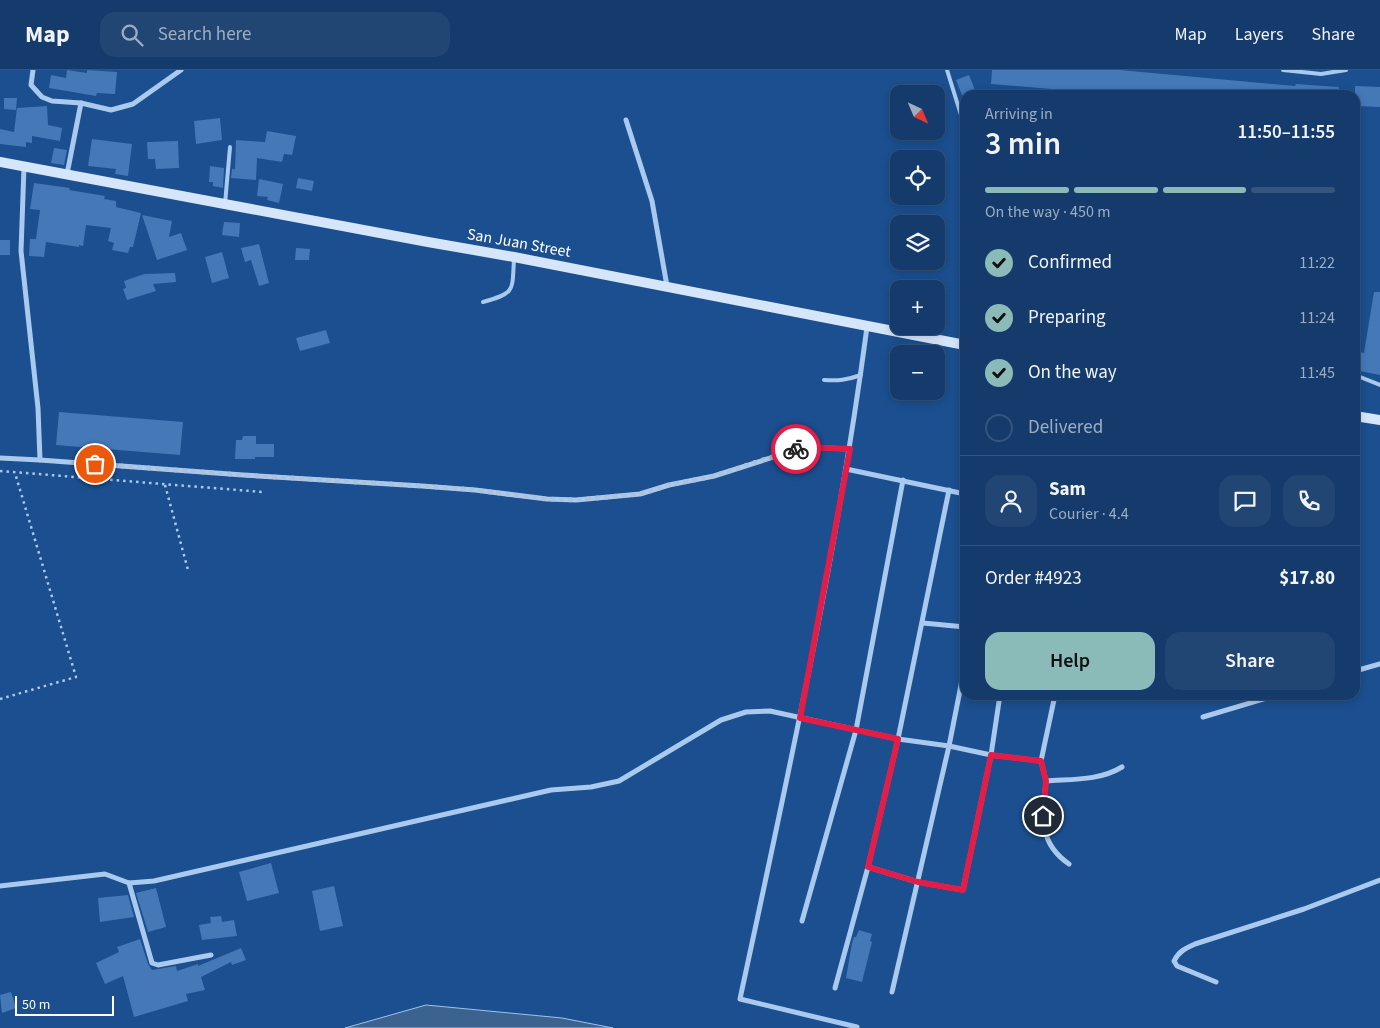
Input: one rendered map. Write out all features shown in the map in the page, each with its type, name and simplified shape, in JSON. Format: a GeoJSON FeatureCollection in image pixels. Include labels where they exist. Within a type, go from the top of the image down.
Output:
{"type":"FeatureCollection","features":[{"type":"Feature","properties":{"kind":"main road","name":"San Juan Street"},"geometry":{"type":"LineString","coordinates":[[0,162],[514,257],[960,344]]}},
{"type":"Feature","properties":{"kind":"main road"},"geometry":{"type":"LineString","coordinates":[[1360,417],[1380,419]]}},
{"type":"Feature","properties":{"kind":"street"},"geometry":{"type":"LineString","coordinates":[[33,70],[31,85],[42,97],[52,101],[81,103],[111,110],[133,104],[181,70]]}},
{"type":"Feature","properties":{"kind":"street"},"geometry":{"type":"LineString","coordinates":[[68,174],[81,103]]}},
{"type":"Feature","properties":{"kind":"street"},"geometry":{"type":"LineString","coordinates":[[626,120],[652,201],[667,287]]}},
{"type":"Feature","properties":{"kind":"street"},"geometry":{"type":"LineString","coordinates":[[24,167],[21,251],[38,408],[40,460]]}},
{"type":"Feature","properties":{"kind":"street"},"geometry":{"type":"LineString","coordinates":[[857,1027],[740,999],[800,718],[850,449],[867,327]]}},
{"type":"Feature","properties":{"kind":"street"},"geometry":{"type":"LineString","coordinates":[[0,458],[422,486],[475,490],[546,499],[576,500],[640,494],[669,485],[714,476],[806,447],[850,449]]}},
{"type":"Feature","properties":{"kind":"street"},"geometry":{"type":"LineString","coordinates":[[846,469],[960,493]]}},
{"type":"Feature","properties":{"kind":"street"},"geometry":{"type":"LineString","coordinates":[[802,922],[856,730],[903,480]]}},
{"type":"Feature","properties":{"kind":"street"},"geometry":{"type":"LineString","coordinates":[[835,988],[868,867],[898,739],[949,490]]}},
{"type":"Feature","properties":{"kind":"street"},"geometry":{"type":"LineString","coordinates":[[923,623],[960,627]]}},
{"type":"Feature","properties":{"kind":"street"},"geometry":{"type":"LineString","coordinates":[[1360,670],[1380,664]]}},
{"type":"Feature","properties":{"kind":"street"},"geometry":{"type":"LineString","coordinates":[[892,992],[949,746],[960,690]]}},
{"type":"Feature","properties":{"kind":"street"},"geometry":{"type":"LineString","coordinates":[[868,867],[918,882],[963,890],[991,755],[999,700]]}},
{"type":"Feature","properties":{"kind":"street"},"geometry":{"type":"LineString","coordinates":[[1054,700],[1041,761],[1046,781],[1043,816],[1045,832],[1051,847],[1056,854],[1069,864]]}},
{"type":"Feature","properties":{"kind":"street"},"geometry":{"type":"LineString","coordinates":[[1204,717],[1260,700]]}},
{"type":"Feature","properties":{"kind":"street"},"geometry":{"type":"LineString","coordinates":[[0,886],[105,874],[128,883],[154,881],[552,790],[591,787],[619,781],[721,720],[746,712],[770,711],[898,739],[949,746],[991,755],[1041,761]]}},
{"type":"Feature","properties":{"kind":"street"},"geometry":{"type":"LineString","coordinates":[[1046,781],[1088,778],[1110,774],[1122,767]]}},
{"type":"Feature","properties":{"kind":"street"},"geometry":{"type":"LineString","coordinates":[[1216,982],[1177,966],[1174,961],[1177,955],[1182,950],[1195,944],[1304,909],[1380,880]]}},
{"type":"Feature","properties":{"kind":"street"},"geometry":{"type":"LineString","coordinates":[[128,883],[152,963],[158,966],[211,955]]}},
{"type":"Feature","properties":{"kind":"lane"},"geometry":{"type":"LineString","coordinates":[[947,70],[960,112]]}},
{"type":"Feature","properties":{"kind":"lane"},"geometry":{"type":"LineString","coordinates":[[1283,70],[1321,74],[1346,70]]}},
{"type":"Feature","properties":{"kind":"lane"},"geometry":{"type":"LineString","coordinates":[[225,204],[230,147]]}},
{"type":"Feature","properties":{"kind":"lane"},"geometry":{"type":"LineString","coordinates":[[483,302],[502,297],[512,288],[514,257]]}},
{"type":"Feature","properties":{"kind":"lane"},"geometry":{"type":"LineString","coordinates":[[824,380],[847,380],[861,375]]}},
{"type":"Feature","properties":{"kind":"lane"},"geometry":{"type":"LineString","coordinates":[[1360,377],[1380,384]]}},
{"type":"Feature","properties":{"kind":"path"},"geometry":{"type":"LineString","coordinates":[[0,471],[263,492]]}},
{"type":"Feature","properties":{"kind":"path"},"geometry":{"type":"LineString","coordinates":[[0,699],[76,677],[15,473]]}},
{"type":"Feature","properties":{"kind":"path"},"geometry":{"type":"LineString","coordinates":[[165,485],[188,570]]}},
{"type":"Feature","properties":{"kind":"water"},"geometry":{"type":"Polygon","coordinates":[[[426,1005],[562,1018],[613,1028],[345,1028],[426,1005]]]}},
{"type":"Feature","properties":{"kind":"building"},"geometry":{"type":"Polygon","coordinates":[[[67,70],[87,73],[87,70],[117,72],[115,94],[97,93],[96,96],[49,88],[51,75],[66,78],[67,70]]]}},
{"type":"Feature","properties":{"kind":"building"},"geometry":{"type":"Polygon","coordinates":[[[992,70],[1120,70],[1295,86],[1296,84],[1339,87],[1339,90],[1063,90],[991,84],[992,70]]]}},
{"type":"Feature","properties":{"kind":"building"},"geometry":{"type":"Polygon","coordinates":[[[969,75],[975,90],[960,90],[956,80],[969,75]]]}},
{"type":"Feature","properties":{"kind":"building"},"geometry":{"type":"Polygon","coordinates":[[[1355,86],[1380,87],[1380,107],[1360,106],[1360,90],[1355,90],[1355,86]]]}},
{"type":"Feature","properties":{"kind":"building"},"geometry":{"type":"Polygon","coordinates":[[[4,98],[17,98],[16,110],[4,109],[4,98]]]}},
{"type":"Feature","properties":{"kind":"building"},"geometry":{"type":"Polygon","coordinates":[[[47,106],[48,125],[62,128],[60,141],[32,136],[32,143],[26,142],[26,147],[0,144],[0,129],[14,132],[17,108],[47,106]]]}},
{"type":"Feature","properties":{"kind":"building"},"geometry":{"type":"Polygon","coordinates":[[[220,118],[222,140],[196,144],[194,121],[220,118]]]}},
{"type":"Feature","properties":{"kind":"building"},"geometry":{"type":"Polygon","coordinates":[[[267,131],[296,136],[292,155],[284,154],[282,162],[257,158],[256,180],[231,178],[232,169],[235,169],[236,140],[265,142],[267,131]]]}},
{"type":"Feature","properties":{"kind":"building"},"geometry":{"type":"Polygon","coordinates":[[[92,139],[132,144],[128,176],[115,174],[116,169],[88,166],[92,139]]]}},
{"type":"Feature","properties":{"kind":"building"},"geometry":{"type":"Polygon","coordinates":[[[178,141],[179,168],[156,169],[155,159],[148,159],[147,142],[178,141]]]}},
{"type":"Feature","properties":{"kind":"building"},"geometry":{"type":"Polygon","coordinates":[[[54,148],[67,150],[64,165],[51,163],[54,148]]]}},
{"type":"Feature","properties":{"kind":"building"},"geometry":{"type":"Polygon","coordinates":[[[210,166],[224,168],[223,188],[213,186],[213,182],[209,182],[210,166]]]}},
{"type":"Feature","properties":{"kind":"building"},"geometry":{"type":"Polygon","coordinates":[[[298,178],[314,181],[312,191],[296,188],[298,178]]]}},
{"type":"Feature","properties":{"kind":"building"},"geometry":{"type":"Polygon","coordinates":[[[259,179],[283,184],[279,203],[267,200],[268,197],[257,196],[259,179]]]}},
{"type":"Feature","properties":{"kind":"building"},"geometry":{"type":"Polygon","coordinates":[[[34,183],[70,188],[69,190],[105,196],[104,199],[116,201],[116,207],[141,213],[133,247],[130,247],[128,253],[112,250],[114,243],[108,241],[111,228],[86,225],[83,246],[46,242],[44,257],[29,256],[30,239],[36,239],[40,210],[30,209],[34,183]]]}},
{"type":"Feature","properties":{"kind":"building"},"geometry":{"type":"Polygon","coordinates":[[[142,215],[172,221],[169,237],[181,233],[187,250],[157,260],[142,215]]]}},
{"type":"Feature","properties":{"kind":"building"},"geometry":{"type":"Polygon","coordinates":[[[224,222],[240,223],[239,237],[222,235],[224,222]]]}},
{"type":"Feature","properties":{"kind":"building"},"geometry":{"type":"Polygon","coordinates":[[[0,240],[10,240],[10,255],[0,255],[0,240]]]}},
{"type":"Feature","properties":{"kind":"building"},"geometry":{"type":"Polygon","coordinates":[[[259,244],[269,283],[259,286],[251,260],[245,262],[241,248],[259,244]]]}},
{"type":"Feature","properties":{"kind":"building"},"geometry":{"type":"Polygon","coordinates":[[[296,248],[310,249],[309,260],[295,260],[296,248]]]}},
{"type":"Feature","properties":{"kind":"building"},"geometry":{"type":"Polygon","coordinates":[[[222,252],[229,278],[212,283],[205,257],[222,252]]]}},
{"type":"Feature","properties":{"kind":"building"},"geometry":{"type":"Polygon","coordinates":[[[175,273],[176,282],[153,284],[156,291],[127,300],[123,289],[126,288],[124,281],[144,274],[175,273]]]}},
{"type":"Feature","properties":{"kind":"building"},"geometry":{"type":"Polygon","coordinates":[[[1374,292],[1380,292],[1380,375],[1360,371],[1360,352],[1364,353],[1374,292]]]}},
{"type":"Feature","properties":{"kind":"building"},"geometry":{"type":"Polygon","coordinates":[[[326,330],[330,343],[300,351],[296,338],[326,330]]]}},
{"type":"Feature","properties":{"kind":"building"},"geometry":{"type":"Polygon","coordinates":[[[59,412],[183,422],[180,455],[56,445],[59,412]]]}},
{"type":"Feature","properties":{"kind":"building"},"geometry":{"type":"Polygon","coordinates":[[[243,436],[256,436],[256,444],[274,444],[274,457],[235,459],[236,440],[242,440],[243,436]]]}},
{"type":"Feature","properties":{"kind":"building"},"geometry":{"type":"Polygon","coordinates":[[[271,863],[279,893],[247,901],[239,872],[271,863]]]}},
{"type":"Feature","properties":{"kind":"building"},"geometry":{"type":"Polygon","coordinates":[[[334,886],[343,926],[320,931],[312,891],[334,886]]]}},
{"type":"Feature","properties":{"kind":"building"},"geometry":{"type":"Polygon","coordinates":[[[156,888],[166,927],[148,932],[136,893],[156,888]]]}},
{"type":"Feature","properties":{"kind":"building"},"geometry":{"type":"Polygon","coordinates":[[[128,895],[134,917],[100,922],[98,898],[128,895]]]}},
{"type":"Feature","properties":{"kind":"building"},"geometry":{"type":"Polygon","coordinates":[[[221,916],[222,922],[234,920],[237,936],[202,940],[199,925],[211,923],[210,917],[221,916]]]}},
{"type":"Feature","properties":{"kind":"building"},"geometry":{"type":"Polygon","coordinates":[[[859,930],[872,934],[870,941],[872,942],[862,982],[846,978],[852,943],[859,930]]]}},
{"type":"Feature","properties":{"kind":"building"},"geometry":{"type":"Polygon","coordinates":[[[140,939],[148,964],[152,970],[176,966],[177,971],[198,964],[198,966],[241,948],[246,960],[232,965],[231,962],[201,977],[205,990],[186,994],[188,1001],[134,1017],[123,976],[105,984],[96,963],[119,952],[117,947],[140,939]]]}},
{"type":"Feature","properties":{"kind":"building"},"geometry":{"type":"Polygon","coordinates":[[[11,992],[16,1008],[2,1013],[0,995],[11,992]]]}},
{"type":"Feature","properties":{"kind":"way so far"},"geometry":{"type":"LineString","coordinates":[[95,464],[422,486],[475,490],[546,499],[576,500],[640,494],[669,485],[714,476],[796,449]]}},
{"type":"Feature","properties":{"kind":"route"},"geometry":{"type":"LineString","coordinates":[[796,449],[806,447],[850,449],[800,718],[898,739],[868,867],[918,882],[963,890],[991,755],[1041,761],[1046,781],[1043,816]]}}]}
